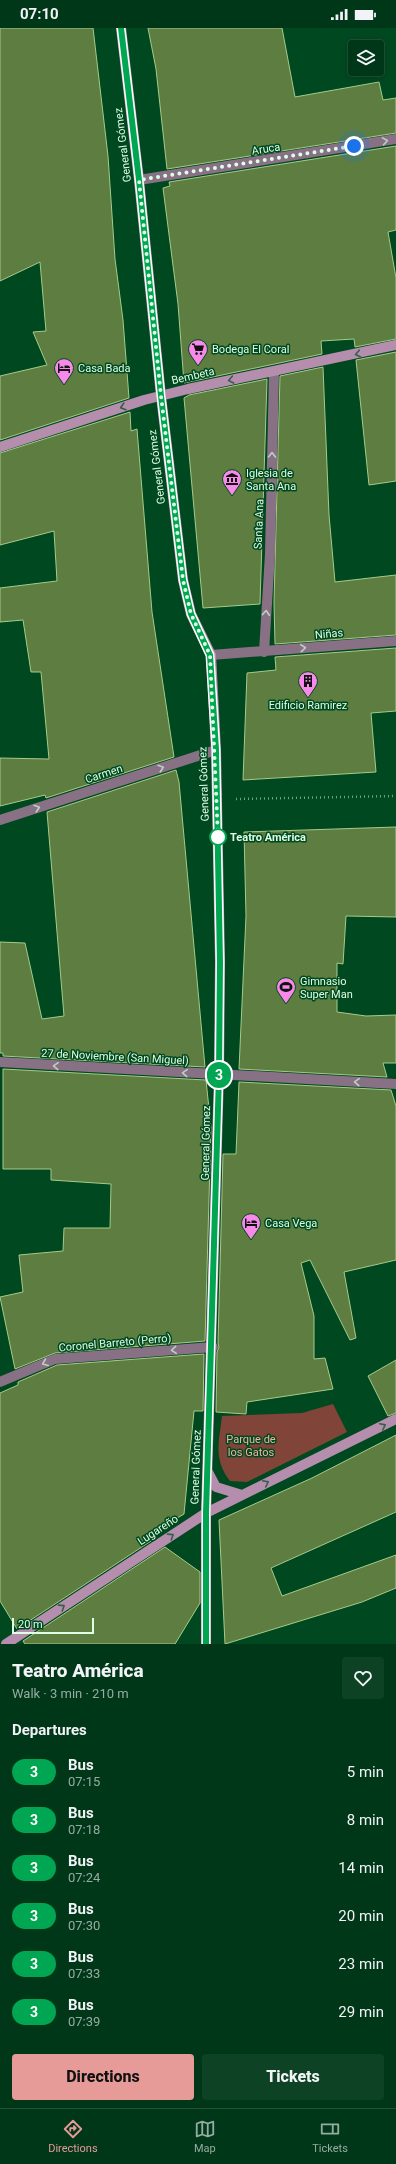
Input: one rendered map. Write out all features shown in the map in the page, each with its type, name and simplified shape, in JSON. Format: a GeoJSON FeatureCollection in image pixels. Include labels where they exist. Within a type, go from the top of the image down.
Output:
{"type":"FeatureCollection","features":[{"type":"Feature","properties":{"kind":"main road","name":"General Gómez"},"geometry":{"type":"LineString","coordinates":[[121,28],[139,180],[161,396],[183,580],[191,614],[210,655],[216,750],[219,1075],[213,1347],[206,1513],[206,1644]]}},
{"type":"Feature","properties":{"kind":"main road","name":"Bembeta"},"geometry":{"type":"LineString","coordinates":[[0,447],[161,396],[188,389],[396,345]]}},
{"type":"Feature","properties":{"kind":"main road","name":"Lugareño"},"geometry":{"type":"LineString","coordinates":[[6,1644],[206,1513],[396,1419]]}},
{"type":"Feature","properties":{"kind":"main road"},"geometry":{"type":"LineString","coordinates":[[208,1472],[216,1487],[242,1496]]}},
{"type":"Feature","properties":{"kind":"street","name":"Aruca"},"geometry":{"type":"LineString","coordinates":[[139,180],[396,139]]}},
{"type":"Feature","properties":{"kind":"street","name":"Santa Ana"},"geometry":{"type":"LineString","coordinates":[[264,652],[270,554],[274,372]]}},
{"type":"Feature","properties":{"kind":"street","name":"Niñas"},"geometry":{"type":"LineString","coordinates":[[210,655],[396,641]]}},
{"type":"Feature","properties":{"kind":"street","name":"Carmen"},"geometry":{"type":"LineString","coordinates":[[0,820],[216,750]]}},
{"type":"Feature","properties":{"kind":"street","name":"27 de Noviembre (San Miguel)"},"geometry":{"type":"LineString","coordinates":[[0,1062],[396,1084]]}},
{"type":"Feature","properties":{"kind":"street","name":"Coronel Barreto (Perro)"},"geometry":{"type":"LineString","coordinates":[[0,1382],[55,1359],[213,1347]]}},
{"type":"Feature","properties":{"kind":"path"},"geometry":{"type":"LineString","coordinates":[[217,799],[396,796]]}},
{"type":"Feature","properties":{"kind":"green space","name":"Parque de los Gatos"},"geometry":{"type":"Polygon","coordinates":[[[333,1404],[347,1432],[247,1482],[230,1481],[221,1465],[218,1450],[222,1416],[302,1413],[333,1404]]]}},
{"type":"Feature","properties":{"kind":"building"},"geometry":{"type":"Polygon","coordinates":[[[0,28],[93,28],[108,156],[115,259],[123,320],[129,398],[0,440],[0,376],[47,365],[33,332],[46,331],[40,262],[0,281],[0,28]]]}},
{"type":"Feature","properties":{"kind":"building"},"geometry":{"type":"Polygon","coordinates":[[[148,28],[282,28],[295,97],[379,82],[383,100],[396,98],[396,133],[167,169],[156,69],[148,28]]]}},
{"type":"Feature","properties":{"kind":"building"},"geometry":{"type":"Polygon","coordinates":[[[396,146],[396,230],[388,232],[396,278],[396,339],[355,347],[354,339],[321,341],[322,354],[184,383],[178,304],[163,188],[170,186],[169,182],[396,146]]]}},
{"type":"Feature","properties":{"kind":"building"},"geometry":{"type":"Polygon","coordinates":[[[396,352],[396,481],[369,485],[356,360],[396,352]]]}},
{"type":"Feature","properties":{"kind":"building"},"geometry":{"type":"Polygon","coordinates":[[[323,367],[329,515],[335,582],[396,575],[396,635],[275,644],[274,603],[280,376],[323,367]]]}},
{"type":"Feature","properties":{"kind":"building","name":"Iglesia de Santa Ana"},"geometry":{"type":"Polygon","coordinates":[[[267,379],[260,604],[203,608],[184,398],[189,395],[267,379]]]}},
{"type":"Feature","properties":{"kind":"building"},"geometry":{"type":"Polygon","coordinates":[[[130,412],[131,431],[137,429],[152,612],[174,757],[46,798],[45,795],[0,806],[0,758],[49,759],[41,672],[31,672],[23,620],[0,622],[0,588],[57,581],[54,531],[0,545],[0,453],[130,412]]]}},
{"type":"Feature","properties":{"kind":"building"},"geometry":{"type":"Polygon","coordinates":[[[396,648],[396,711],[371,713],[376,772],[243,780],[247,673],[276,670],[275,657],[396,648]]]}},
{"type":"Feature","properties":{"kind":"building"},"geometry":{"type":"Polygon","coordinates":[[[176,770],[179,782],[205,1067],[3,1056],[3,1053],[0,1053],[0,942],[25,943],[42,1019],[64,1016],[47,812],[176,770]]]}},
{"type":"Feature","properties":{"kind":"building"},"geometry":{"type":"Polygon","coordinates":[[[396,827],[396,917],[346,916],[343,964],[337,963],[337,1012],[366,1016],[396,1015],[396,1063],[383,1063],[387,1077],[239,1069],[246,916],[244,832],[396,827]]]}},
{"type":"Feature","properties":{"kind":"building"},"geometry":{"type":"Polygon","coordinates":[[[3,1069],[206,1080],[211,1128],[205,1341],[55,1353],[15,1369],[0,1297],[23,1292],[19,1255],[63,1251],[64,1228],[110,1228],[111,1184],[51,1180],[51,1169],[3,1169],[3,1069]]]}},
{"type":"Feature","properties":{"kind":"building"},"geometry":{"type":"Polygon","coordinates":[[[239,1082],[391,1090],[396,1106],[396,1260],[344,1272],[356,1338],[350,1340],[310,1260],[301,1263],[314,1316],[314,1359],[325,1358],[333,1389],[247,1402],[246,1414],[216,1412],[217,1352],[219,1347],[223,1154],[236,1154],[239,1082]]]}},
{"type":"Feature","properties":{"kind":"building"},"geometry":{"type":"Polygon","coordinates":[[[204,1354],[203,1411],[194,1411],[184,1514],[149,1535],[154,1539],[17,1629],[0,1601],[0,1393],[18,1385],[18,1382],[57,1365],[204,1354]]]}},
{"type":"Feature","properties":{"kind":"building"},"geometry":{"type":"Polygon","coordinates":[[[396,1360],[396,1413],[388,1416],[368,1376],[396,1360]]]}},
{"type":"Feature","properties":{"kind":"building"},"geometry":{"type":"Polygon","coordinates":[[[396,1435],[396,1512],[271,1568],[282,1596],[396,1555],[396,1588],[362,1602],[225,1644],[219,1520],[312,1478],[396,1435]]]}},
{"type":"Feature","properties":{"kind":"building"},"geometry":{"type":"Polygon","coordinates":[[[165,1547],[200,1572],[200,1603],[175,1644],[25,1644],[23,1641],[165,1547]]]}},
{"type":"Feature","properties":{"kind":"bus line","name":"3"},"geometry":{"type":"LineString","coordinates":[[121,28],[139,180],[161,396],[183,580],[191,614],[198,632],[210,655],[216,750],[220,962],[219,1075],[213,1347],[206,1513],[206,1644]]}},
{"type":"Feature","properties":{"kind":"place","name":"Bodega El Coral"},"geometry":{"type":"Point","coordinates":[198,366]}},
{"type":"Feature","properties":{"kind":"place","name":"Casa Bada"},"geometry":{"type":"Point","coordinates":[64,385]}},
{"type":"Feature","properties":{"kind":"place","name":"Iglesia de Santa Ana"},"geometry":{"type":"Point","coordinates":[232,496]}},
{"type":"Feature","properties":{"kind":"place","name":"Edificio Ramirez"},"geometry":{"type":"Point","coordinates":[308,698]}},
{"type":"Feature","properties":{"kind":"place","name":"Teatro América"},"geometry":{"type":"Point","coordinates":[218,837]}},
{"type":"Feature","properties":{"kind":"place","name":"Gimnasio Super Man"},"geometry":{"type":"Point","coordinates":[286,1004]}},
{"type":"Feature","properties":{"kind":"place","name":"Casa Vega"},"geometry":{"type":"Point","coordinates":[251,1240]}},
{"type":"Feature","properties":{"kind":"route"},"geometry":{"type":"LineString","coordinates":[[218,837],[216,750],[210,655],[198,632],[191,614],[183,580],[161,396],[139,180],[354,146]]}}]}
